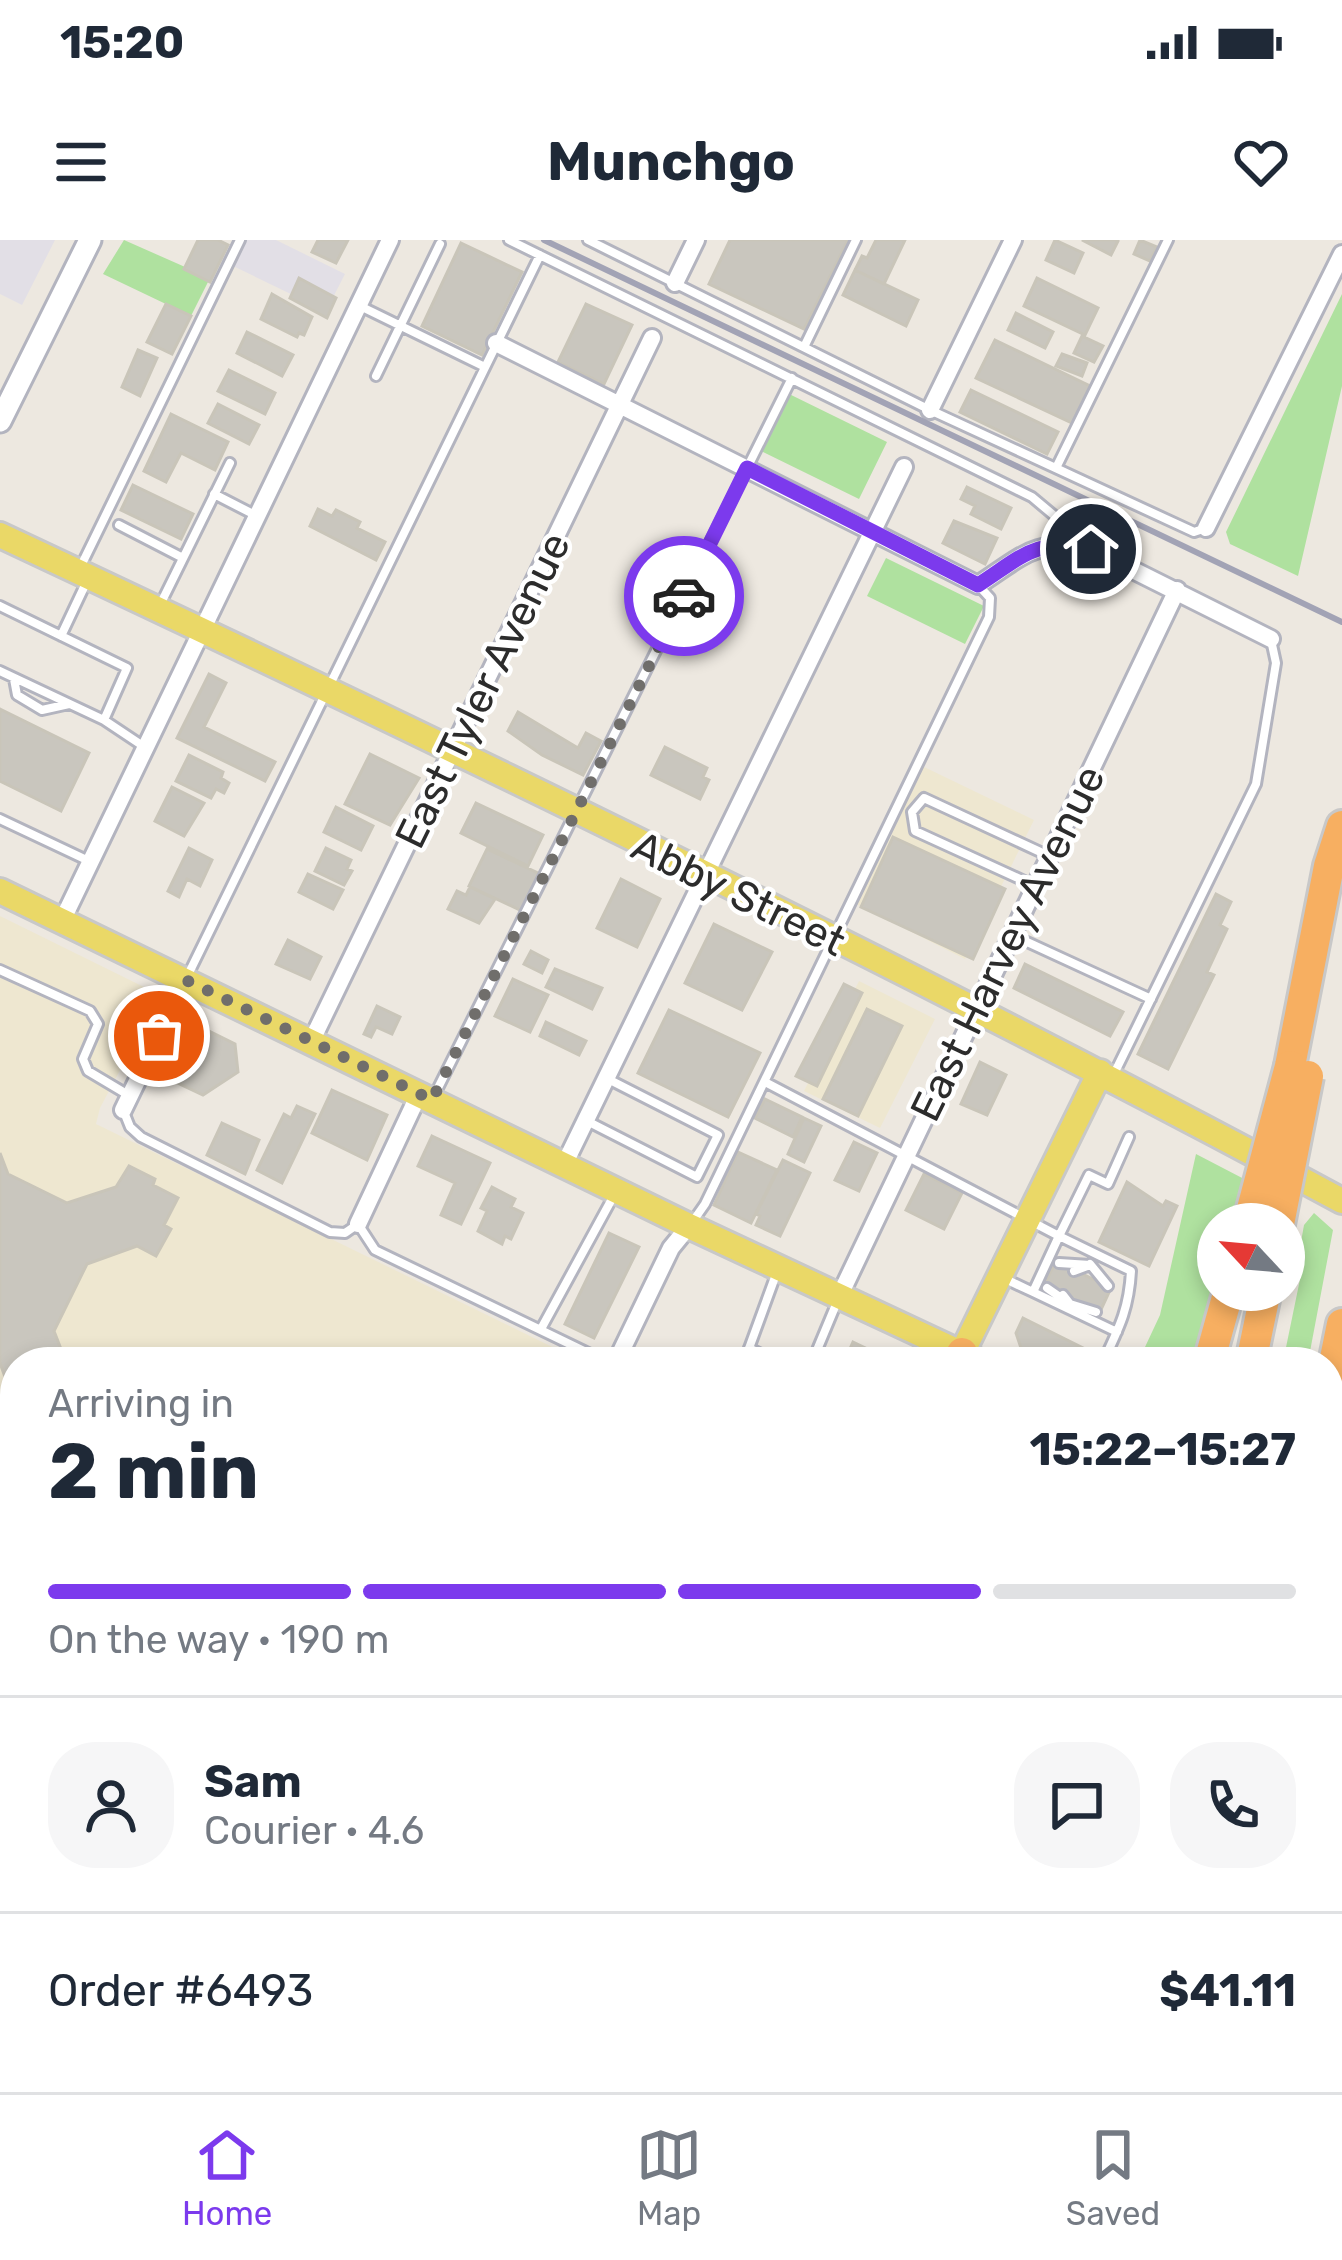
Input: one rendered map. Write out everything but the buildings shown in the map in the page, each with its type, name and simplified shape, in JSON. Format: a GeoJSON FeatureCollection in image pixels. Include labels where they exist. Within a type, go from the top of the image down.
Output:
{"type":"FeatureCollection","features":[{"type":"Feature","properties":{"kind":"highway"},"geometry":{"type":"LineString","coordinates":[[1282,1203],[1329,866],[1342,826]]}},
{"type":"Feature","properties":{"kind":"highway"},"geometry":{"type":"LineString","coordinates":[[1255,1203],[1299,1071],[1342,902]]}},
{"type":"Feature","properties":{"kind":"highway"},"geometry":{"type":"LineString","coordinates":[[1213,1347],[1223,1311]]}},
{"type":"Feature","properties":{"kind":"highway"},"geometry":{"type":"LineString","coordinates":[[1254,1347],[1262,1311]]}},
{"type":"Feature","properties":{"kind":"main road"},"geometry":{"type":"LineString","coordinates":[[0,421],[90,240]]}},
{"type":"Feature","properties":{"kind":"main road","name":"Abby Street"},"geometry":{"type":"LineString","coordinates":[[0,535],[705,875],[1106,1075],[1342,1201]]}},
{"type":"Feature","properties":{"kind":"main road"},"geometry":{"type":"LineString","coordinates":[[0,891],[938,1347]]}},
{"type":"Feature","properties":{"kind":"main road"},"geometry":{"type":"LineString","coordinates":[[970,1347],[1028,1219],[1106,1075]]}},
{"type":"Feature","properties":{"kind":"street"},"geometry":{"type":"LineString","coordinates":[[62,921],[390,240]]}},
{"type":"Feature","properties":{"kind":"street"},"geometry":{"type":"LineString","coordinates":[[676,283],[696,240]]}},
{"type":"Feature","properties":{"kind":"street"},"geometry":{"type":"LineString","coordinates":[[930,410],[1013,240]]}},
{"type":"Feature","properties":{"kind":"street"},"geometry":{"type":"LineString","coordinates":[[1207,528],[1342,254]]}},
{"type":"Feature","properties":{"kind":"street","name":"East Tyler Avenue"},"geometry":{"type":"LineString","coordinates":[[311,1042],[652,338]]}},
{"type":"Feature","properties":{"kind":"street"},"geometry":{"type":"LineString","coordinates":[[496,344],[978,585],[1038,546],[1063,543],[1091,549],[1271,639]]}},
{"type":"Feature","properties":{"kind":"street"},"geometry":{"type":"LineString","coordinates":[[564,1165],[904,467]]}},
{"type":"Feature","properties":{"kind":"street","name":"East Harvey Avenue"},"geometry":{"type":"LineString","coordinates":[[839,1297],[1177,590]]}},
{"type":"Feature","properties":{"kind":"street"},"geometry":{"type":"LineString","coordinates":[[126,1103],[186,980]]}},
{"type":"Feature","properties":{"kind":"street"},"geometry":{"type":"LineString","coordinates":[[358,1224],[426,1097]]}},
{"type":"Feature","properties":{"kind":"street"},"geometry":{"type":"LineString","coordinates":[[623,1347],[671,1248],[689,1226]]}},
{"type":"Feature","properties":{"kind":"lane"},"geometry":{"type":"LineString","coordinates":[[61,636],[84,574],[240,240]]}},
{"type":"Feature","properties":{"kind":"lane"},"geometry":{"type":"LineString","coordinates":[[509,240],[1032,497],[1057,518],[1063,543]]}},
{"type":"Feature","properties":{"kind":"lane"},"geometry":{"type":"LineString","coordinates":[[588,240],[930,410],[1194,532],[1207,528]]}},
{"type":"Feature","properties":{"kind":"lane"},"geometry":{"type":"LineString","coordinates":[[804,347],[856,240]]}},
{"type":"Feature","properties":{"kind":"lane"},"geometry":{"type":"LineString","coordinates":[[1056,468],[1168,240]]}},
{"type":"Feature","properties":{"kind":"lane"},"geometry":{"type":"LineString","coordinates":[[376,376],[440,244]]}},
{"type":"Feature","properties":{"kind":"lane"},"geometry":{"type":"LineString","coordinates":[[186,980],[540,255]]}},
{"type":"Feature","properties":{"kind":"lane"},"geometry":{"type":"LineString","coordinates":[[359,306],[484,368]]}},
{"type":"Feature","properties":{"kind":"lane"},"geometry":{"type":"LineString","coordinates":[[426,1097],[576,813],[792,378]]}},
{"type":"Feature","properties":{"kind":"lane"},"geometry":{"type":"LineString","coordinates":[[158,610],[230,463]]}},
{"type":"Feature","properties":{"kind":"lane"},"geometry":{"type":"LineString","coordinates":[[214,494],[257,516]]}},
{"type":"Feature","properties":{"kind":"lane"},"geometry":{"type":"LineString","coordinates":[[119,525],[183,558]]}},
{"type":"Feature","properties":{"kind":"lane"},"geometry":{"type":"LineString","coordinates":[[689,1226],[705,1204],[765,1082],[989,616],[990,598],[978,585]]}},
{"type":"Feature","properties":{"kind":"lane"},"geometry":{"type":"LineString","coordinates":[[0,606],[127,668],[104,720]]}},
{"type":"Feature","properties":{"kind":"lane"},"geometry":{"type":"LineString","coordinates":[[1106,1075],[1151,999],[1256,784],[1276,663],[1271,639]]}},
{"type":"Feature","properties":{"kind":"lane"},"geometry":{"type":"LineString","coordinates":[[0,670],[104,720],[146,748]]}},
{"type":"Feature","properties":{"kind":"lane"},"geometry":{"type":"LineString","coordinates":[[14,677],[16,694],[42,710],[70,704]]}},
{"type":"Feature","properties":{"kind":"lane"},"geometry":{"type":"LineString","coordinates":[[1034,886],[915,831],[912,812],[924,798],[1048,856]]}},
{"type":"Feature","properties":{"kind":"lane"},"geometry":{"type":"LineString","coordinates":[[0,819],[91,862]]}},
{"type":"Feature","properties":{"kind":"lane"},"geometry":{"type":"LineString","coordinates":[[1011,934],[1151,999]]}},
{"type":"Feature","properties":{"kind":"lane"},"geometry":{"type":"LineString","coordinates":[[0,970],[90,1011],[98,1024],[83,1059],[88,1071],[126,1103],[130,1126],[142,1137],[330,1232],[345,1233],[358,1224],[375,1250],[577,1347]]}},
{"type":"Feature","properties":{"kind":"lane"},"geometry":{"type":"LineString","coordinates":[[606,1078],[735,1143]]}},
{"type":"Feature","properties":{"kind":"lane"},"geometry":{"type":"LineString","coordinates":[[765,1082],[1130,1271],[1129,1306],[1110,1347]]}},
{"type":"Feature","properties":{"kind":"lane"},"geometry":{"type":"LineString","coordinates":[[585,1121],[697,1177],[718,1135]]}},
{"type":"Feature","properties":{"kind":"lane"},"geometry":{"type":"LineString","coordinates":[[1033,1292],[1089,1174],[1108,1184],[1130,1137]]}},
{"type":"Feature","properties":{"kind":"lane"},"geometry":{"type":"LineString","coordinates":[[541,1329],[617,1191]]}},
{"type":"Feature","properties":{"kind":"lane"},"geometry":{"type":"LineString","coordinates":[[1074,1270],[1090,1264],[1095,1254]]}},
{"type":"Feature","properties":{"kind":"lane"},"geometry":{"type":"LineString","coordinates":[[1059,1263],[1090,1264],[1108,1286]]}},
{"type":"Feature","properties":{"kind":"lane"},"geometry":{"type":"LineString","coordinates":[[1090,1264],[1095,1280]]}},
{"type":"Feature","properties":{"kind":"lane"},"geometry":{"type":"LineString","coordinates":[[749,1347],[778,1268]]}},
{"type":"Feature","properties":{"kind":"lane"},"geometry":{"type":"LineString","coordinates":[[1000,1276],[1117,1333]]}},
{"type":"Feature","properties":{"kind":"lane"},"geometry":{"type":"LineString","coordinates":[[1047,1288],[1069,1307],[1096,1312]]}},
{"type":"Feature","properties":{"kind":"lane"},"geometry":{"type":"LineString","coordinates":[[1063,1295],[1069,1307]]}},
{"type":"Feature","properties":{"kind":"lane"},"geometry":{"type":"LineString","coordinates":[[818,1347],[839,1297]]}},
{"type":"Feature","properties":{"kind":"lane"},"geometry":{"type":"LineString","coordinates":[[1069,1307],[1082,1305]]}},
{"type":"Feature","properties":{"kind":"shaded area"},"geometry":{"type":"Polygon","coordinates":[[[0,240],[55,240],[22,305],[0,294],[0,240]]]}},
{"type":"Feature","properties":{"kind":"shaded area"},"geometry":{"type":"Polygon","coordinates":[[[243,240],[276,240],[345,274],[326,311],[231,265],[243,240]]]}},
{"type":"Feature","properties":{"kind":"shaded area"},"geometry":{"type":"Polygon","coordinates":[[[920,765],[1034,820],[965,959],[852,902],[920,765]]]}},
{"type":"Feature","properties":{"kind":"shaded area"},"geometry":{"type":"Polygon","coordinates":[[[0,916],[150,990],[155,1004],[96,1124],[552,1347],[0,1347],[0,916]]]}},
{"type":"Feature","properties":{"kind":"shaded area"},"geometry":{"type":"Polygon","coordinates":[[[859,981],[935,1019],[880,1128],[804,1091],[859,981]]]}},
{"type":"Feature","properties":{"kind":"green space"},"geometry":{"type":"Polygon","coordinates":[[[124,240],[210,278],[191,316],[103,274],[124,240]]]}},
{"type":"Feature","properties":{"kind":"green space"},"geometry":{"type":"Polygon","coordinates":[[[1342,294],[1342,386],[1298,576],[1230,544],[1226,532],[1342,294]]]}},
{"type":"Feature","properties":{"kind":"green space"},"geometry":{"type":"Polygon","coordinates":[[[783,391],[887,442],[859,499],[755,448],[783,391]]]}},
{"type":"Feature","properties":{"kind":"green space"},"geometry":{"type":"Polygon","coordinates":[[[886,558],[984,606],[965,644],[867,596],[886,558]]]}},
{"type":"Feature","properties":{"kind":"green space"},"geometry":{"type":"Polygon","coordinates":[[[1196,1154],[1246,1180],[1240,1203],[1197,1203],[1197,1311],[1209,1311],[1199,1347],[1145,1347],[1160,1315],[1196,1154]]]}},
{"type":"Feature","properties":{"kind":"green space"},"geometry":{"type":"Polygon","coordinates":[[[1314,1213],[1333,1230],[1311,1347],[1286,1347],[1293,1311],[1305,1311],[1305,1224],[1314,1213]]]}},
{"type":"Feature","properties":{"kind":"railway"},"geometry":{"type":"LineString","coordinates":[[544,240],[1342,622]]}},
{"type":"Feature","properties":{"kind":"way so far"},"geometry":{"type":"LineString","coordinates":[[159,1036],[186,980],[432,1100],[684,596]]}},
{"type":"Feature","properties":{"kind":"route"},"geometry":{"type":"LineString","coordinates":[[684,596],[747,468],[978,585],[1038,546],[1063,543],[1091,549]]}}]}
